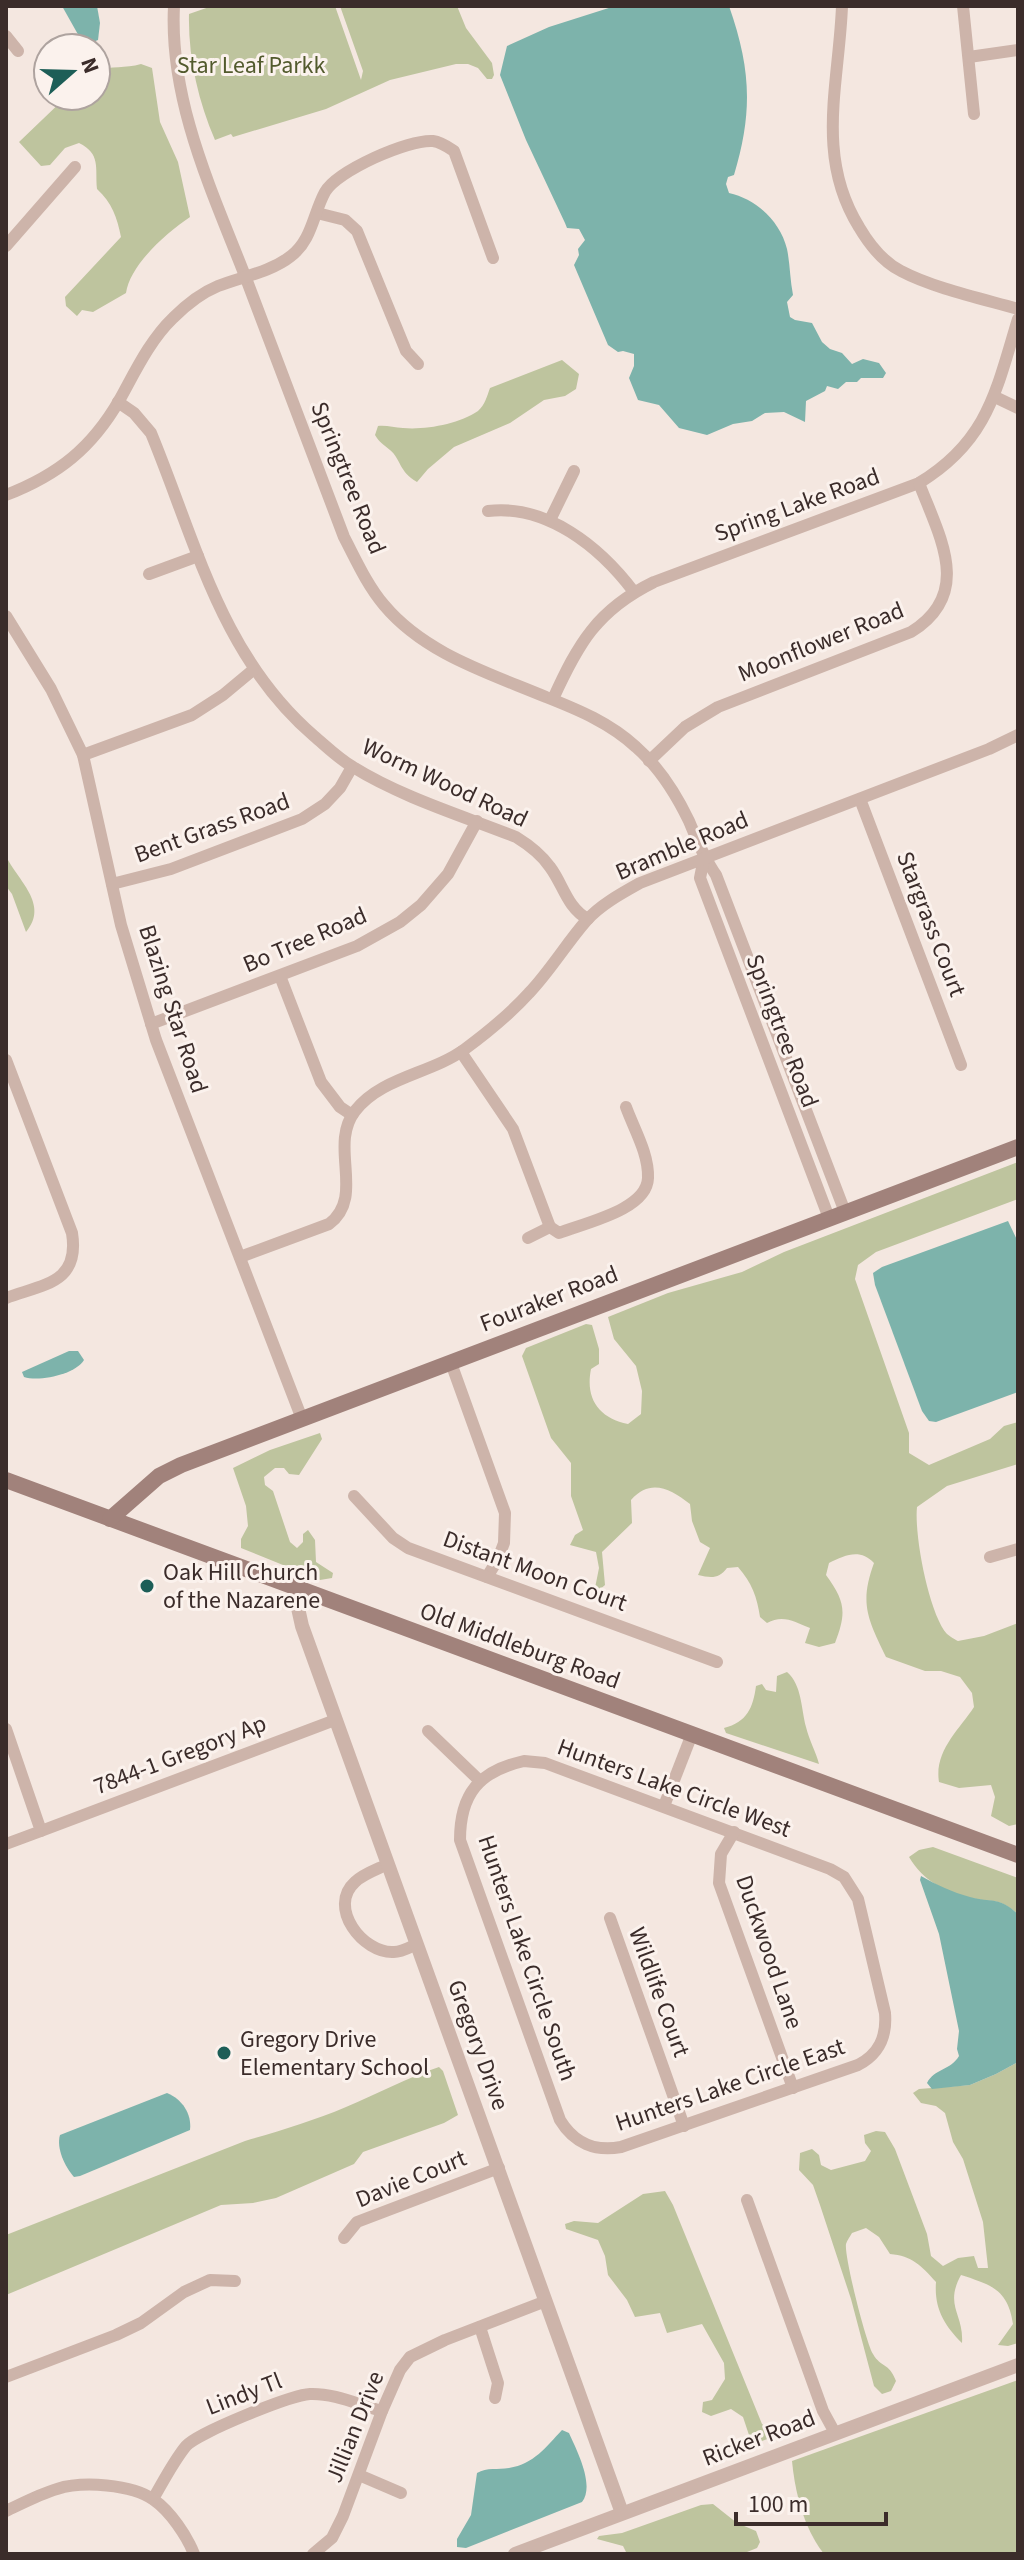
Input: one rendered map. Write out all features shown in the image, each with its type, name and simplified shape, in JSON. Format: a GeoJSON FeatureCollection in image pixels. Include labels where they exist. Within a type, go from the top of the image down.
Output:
{"type":"FeatureCollection","features":[{"type":"Feature","properties":{"kind":"main road","name":"Fouraker Road"},"geometry":{"type":"LineString","coordinates":[[110,1519],[159,1476],[181,1465],[1018,1147]]}},
{"type":"Feature","properties":{"kind":"main road","name":"Old Middleburg Road"},"geometry":{"type":"LineString","coordinates":[[6,1480],[1018,1855]]}},
{"type":"Feature","properties":{"kind":"street","name":"Springtree Road"},"geometry":{"type":"LineString","coordinates":[[174,6],[175,59],[185,110],[344,537],[382,603],[404,625],[447,655],[584,712],[614,730],[649,761],[676,796],[704,858],[716,875],[837,1215]]}},
{"type":"Feature","properties":{"kind":"street"},"geometry":{"type":"LineString","coordinates":[[842,6],[831,143],[838,180],[854,220],[878,253],[901,271],[1018,309]]}},
{"type":"Feature","properties":{"kind":"street"},"geometry":{"type":"LineString","coordinates":[[963,6],[974,114]]}},
{"type":"Feature","properties":{"kind":"street"},"geometry":{"type":"LineString","coordinates":[[6,36],[18,51]]}},
{"type":"Feature","properties":{"kind":"street"},"geometry":{"type":"LineString","coordinates":[[969,57],[1018,50]]}},
{"type":"Feature","properties":{"kind":"street"},"geometry":{"type":"LineString","coordinates":[[6,495],[37,483],[73,458],[99,432],[174,316],[216,287],[290,258],[309,233],[326,192],[347,170],[423,141],[440,143],[454,151],[493,258]]}},
{"type":"Feature","properties":{"kind":"street"},"geometry":{"type":"LineString","coordinates":[[6,246],[75,167]]}},
{"type":"Feature","properties":{"kind":"street"},"geometry":{"type":"LineString","coordinates":[[317,213],[345,220],[357,231],[406,351],[418,364]]}},
{"type":"Feature","properties":{"kind":"street","name":"Spring Lake Road"},"geometry":{"type":"LineString","coordinates":[[553,699],[572,657],[590,629],[634,592],[919,483],[946,464],[979,429],[995,397],[1018,319]]}},
{"type":"Feature","properties":{"kind":"street"},"geometry":{"type":"LineString","coordinates":[[995,397],[1018,408]]}},
{"type":"Feature","properties":{"kind":"street","name":"Worm Wood Road"},"geometry":{"type":"LineString","coordinates":[[118,402],[134,413],[151,433],[220,613],[253,670],[299,723],[352,767],[516,837],[539,853],[551,867],[567,899],[588,919]]}},
{"type":"Feature","properties":{"kind":"street"},"geometry":{"type":"LineString","coordinates":[[550,520],[574,471]]}},
{"type":"Feature","properties":{"kind":"street","name":"Moonflower Road"},"geometry":{"type":"LineString","coordinates":[[649,761],[685,727],[718,707],[911,632],[926,621],[942,598],[949,572],[945,551],[919,483]]}},
{"type":"Feature","properties":{"kind":"street"},"geometry":{"type":"LineString","coordinates":[[488,511],[509,509],[550,520],[598,553],[634,592]]}},
{"type":"Feature","properties":{"kind":"street"},"geometry":{"type":"LineString","coordinates":[[149,574],[198,556]]}},
{"type":"Feature","properties":{"kind":"street","name":"Blazing Star Road"},"geometry":{"type":"LineString","coordinates":[[6,616],[62,708],[83,755],[129,953],[151,1024],[302,1419]]}},
{"type":"Feature","properties":{"kind":"street"},"geometry":{"type":"LineString","coordinates":[[83,755],[192,715],[253,670]]}},
{"type":"Feature","properties":{"kind":"street","name":"Bramble Road"},"geometry":{"type":"LineString","coordinates":[[352,1115],[379,1090],[427,1071],[461,1052],[504,1019],[531,991],[588,919],[640,883],[989,749],[1018,735]]}},
{"type":"Feature","properties":{"kind":"street","name":"Bent Grass Road"},"geometry":{"type":"LineString","coordinates":[[112,884],[171,869],[302,819],[325,804],[340,788],[352,767]]}},
{"type":"Feature","properties":{"kind":"street","name":"Stargrass Court"},"geometry":{"type":"LineString","coordinates":[[860,799],[961,1065]]}},
{"type":"Feature","properties":{"kind":"street","name":"Bo Tree Road"},"geometry":{"type":"LineString","coordinates":[[151,1024],[357,946],[400,922],[421,905],[448,874],[477,821]]}},
{"type":"Feature","properties":{"kind":"street"},"geometry":{"type":"LineString","coordinates":[[240,1257],[329,1224],[337,1218],[347,1201],[343,1140],[352,1115],[340,1107],[321,1082],[280,976]]}},
{"type":"Feature","properties":{"kind":"street"},"geometry":{"type":"LineString","coordinates":[[461,1052],[513,1129],[550,1227],[559,1233],[627,1207],[644,1194],[648,1176],[645,1157],[626,1107]]}},
{"type":"Feature","properties":{"kind":"street"},"geometry":{"type":"LineString","coordinates":[[6,1060],[72,1233],[73,1261],[66,1272],[53,1281],[6,1298]]}},
{"type":"Feature","properties":{"kind":"street"},"geometry":{"type":"LineString","coordinates":[[528,1238],[550,1227]]}},
{"type":"Feature","properties":{"kind":"street"},"geometry":{"type":"LineString","coordinates":[[451,1363],[505,1513],[504,1543],[487,1577]]}},
{"type":"Feature","properties":{"kind":"street","name":"Distant Moon Court"},"geometry":{"type":"LineString","coordinates":[[354,1496],[402,1544],[717,1662]]}},
{"type":"Feature","properties":{"kind":"street"},"geometry":{"type":"LineString","coordinates":[[990,1557],[1018,1549]]}},
{"type":"Feature","properties":{"kind":"street","name":"Gregory Drive"},"geometry":{"type":"LineString","coordinates":[[304,1592],[298,1608],[302,1626],[622,2513]]}},
{"type":"Feature","properties":{"kind":"street","name":"7844-1 Gregory Ap"},"geometry":{"type":"LineString","coordinates":[[6,1844],[335,1720]]}},
{"type":"Feature","properties":{"kind":"street"},"geometry":{"type":"LineString","coordinates":[[6,1729],[41,1831]]}},
{"type":"Feature","properties":{"kind":"street"},"geometry":{"type":"LineString","coordinates":[[428,1731],[480,1781]]}},
{"type":"Feature","properties":{"kind":"street"},"geometry":{"type":"LineString","coordinates":[[664,1806],[692,1734]]}},
{"type":"Feature","properties":{"kind":"street","name":"Hunters Lake Circle West"},"geometry":{"type":"LineString","coordinates":[[480,1781],[505,1765],[535,1761],[830,1869],[851,1884],[858,1899],[885,2013],[882,2041]]}},
{"type":"Feature","properties":{"kind":"street","name":"Hunters Lake Circle South"},"geometry":{"type":"LineString","coordinates":[[480,1781],[463,1807],[460,1820],[462,1848],[560,2120],[571,2135],[583,2143]]}},
{"type":"Feature","properties":{"kind":"street","name":"Duckwood Lane"},"geometry":{"type":"LineString","coordinates":[[734,1832],[721,1854],[719,1883],[793,2088]]}},
{"type":"Feature","properties":{"kind":"street"},"geometry":{"type":"LineString","coordinates":[[388,1864],[354,1882],[346,1900],[345,1912],[354,1932],[382,1951],[396,1952],[417,1944]]}},
{"type":"Feature","properties":{"kind":"street","name":"Wildlife Court"},"geometry":{"type":"LineString","coordinates":[[610,1918],[684,2126]]}},
{"type":"Feature","properties":{"kind":"street","name":"Hunters Lake Circle East"},"geometry":{"type":"LineString","coordinates":[[583,2143],[608,2149],[684,2126],[866,2061],[882,2041]]}},
{"type":"Feature","properties":{"kind":"street","name":"Davie Court"},"geometry":{"type":"LineString","coordinates":[[344,2238],[357,2222],[499,2168]]}},
{"type":"Feature","properties":{"kind":"street"},"geometry":{"type":"LineString","coordinates":[[747,2200],[830,2435]]}},
{"type":"Feature","properties":{"kind":"street"},"geometry":{"type":"LineString","coordinates":[[6,2377],[116,2335],[141,2323],[184,2292],[210,2280],[235,2281]]}},
{"type":"Feature","properties":{"kind":"street","name":"Jillian Drive"},"geometry":{"type":"LineString","coordinates":[[313,2554],[332,2538],[382,2411],[400,2370],[410,2357],[546,2301]]}},
{"type":"Feature","properties":{"kind":"street"},"geometry":{"type":"LineString","coordinates":[[480,2327],[498,2383],[495,2398]]}},
{"type":"Feature","properties":{"kind":"street","name":"Ricker Road"},"geometry":{"type":"LineString","coordinates":[[515,2554],[1018,2365]]}},
{"type":"Feature","properties":{"kind":"street","name":"Lindy Tl"},"geometry":{"type":"LineString","coordinates":[[153,2499],[185,2447],[194,2438],[215,2427],[308,2394],[333,2397],[382,2411]]}},
{"type":"Feature","properties":{"kind":"street"},"geometry":{"type":"LineString","coordinates":[[359,2475],[401,2493]]}},
{"type":"Feature","properties":{"kind":"street"},"geometry":{"type":"LineString","coordinates":[[6,2511],[58,2488],[99,2484],[125,2489],[153,2499],[173,2521],[194,2554]]}},
{"type":"Feature","properties":{"kind":"green space","name":"Star Leaf Parkk"},"geometry":{"type":"Polygon","coordinates":[[[212,6],[335,6],[361,80],[363,71],[340,6],[457,6],[466,28],[492,63],[494,75],[492,79],[487,79],[478,68],[456,64],[390,80],[326,109],[215,140],[195,78],[189,30],[189,14],[212,6]]]}},
{"type":"Feature","properties":{"kind":"green space"},"geometry":{"type":"Polygon","coordinates":[[[141,64],[152,68],[160,122],[178,162],[190,217],[160,241],[142,261],[126,293],[93,312],[82,310],[77,316],[66,306],[65,297],[121,237],[116,217],[97,189],[96,162],[86,147],[79,143],[65,148],[50,165],[41,166],[19,142],[50,112],[112,112],[112,68],[141,64]]]}},
{"type":"Feature","properties":{"kind":"green space"},"geometry":{"type":"Polygon","coordinates":[[[562,360],[579,374],[576,389],[565,396],[544,400],[510,423],[454,447],[417,482],[375,435],[378,426],[422,428],[470,416],[480,409],[490,388],[562,360]]]}},
{"type":"Feature","properties":{"kind":"green space"},"geometry":{"type":"Polygon","coordinates":[[[6,856],[33,902],[35,912],[26,932],[6,886],[6,856]]]}},
{"type":"Feature","properties":{"kind":"green space"},"geometry":{"type":"Polygon","coordinates":[[[1018,1162],[1018,1199],[876,1252],[858,1265],[855,1279],[909,1433],[909,1453],[929,1465],[990,1439],[1004,1426],[1018,1422],[1018,1464],[947,1486],[917,1507],[920,1554],[934,1610],[947,1634],[958,1641],[984,1636],[1018,1623],[1018,1824],[1009,1826],[991,1816],[995,1797],[991,1785],[959,1788],[939,1782],[938,1771],[944,1751],[974,1707],[972,1693],[960,1677],[941,1671],[925,1671],[886,1657],[874,1632],[866,1601],[874,1563],[869,1558],[852,1554],[829,1563],[826,1575],[842,1607],[839,1632],[835,1643],[819,1647],[805,1643],[810,1628],[784,1619],[767,1623],[760,1617],[753,1590],[738,1567],[727,1568],[714,1577],[698,1575],[710,1548],[700,1542],[690,1504],[668,1490],[653,1488],[638,1493],[631,1500],[632,1523],[602,1552],[605,1585],[598,1591],[595,1588],[599,1568],[596,1552],[570,1545],[575,1535],[583,1530],[571,1496],[571,1463],[551,1438],[522,1356],[526,1348],[586,1324],[592,1325],[599,1349],[599,1364],[591,1369],[592,1398],[602,1412],[628,1424],[641,1414],[642,1391],[636,1366],[614,1339],[608,1317],[668,1293],[742,1272],[784,1252],[1018,1162]]]}},
{"type":"Feature","properties":{"kind":"green space"},"geometry":{"type":"Polygon","coordinates":[[[320,1433],[322,1439],[299,1475],[289,1474],[284,1468],[275,1468],[264,1477],[265,1485],[273,1491],[290,1542],[297,1548],[308,1530],[315,1540],[316,1562],[333,1573],[332,1578],[320,1580],[241,1548],[241,1539],[248,1526],[246,1506],[233,1468],[270,1450],[320,1433]]]}},
{"type":"Feature","properties":{"kind":"green space"},"geometry":{"type":"Polygon","coordinates":[[[787,1672],[798,1690],[807,1732],[819,1764],[726,1733],[724,1728],[748,1713],[756,1686],[762,1684],[766,1690],[776,1692],[777,1676],[787,1672]]]}},
{"type":"Feature","properties":{"kind":"green space"},"geometry":{"type":"Polygon","coordinates":[[[933,1847],[1018,1878],[1018,1914],[1000,1903],[961,1895],[928,1879],[909,1857],[919,1850],[933,1847]]]}},
{"type":"Feature","properties":{"kind":"green space"},"geometry":{"type":"Polygon","coordinates":[[[1018,2062],[1018,2343],[998,2345],[1013,2324],[1007,2303],[997,2290],[961,2275],[954,2302],[962,2343],[942,2316],[936,2282],[926,2271],[910,2259],[890,2254],[879,2237],[866,2228],[852,2233],[846,2244],[846,2252],[866,2334],[873,2354],[891,2371],[896,2381],[891,2391],[882,2394],[874,2386],[851,2299],[813,2185],[799,2170],[800,2153],[812,2149],[819,2155],[821,2165],[831,2170],[865,2161],[871,2151],[864,2135],[885,2132],[895,2149],[927,2234],[931,2256],[943,2266],[958,2258],[974,2256],[978,2268],[988,2268],[983,2222],[945,2113],[936,2106],[921,2103],[913,2093],[919,2089],[970,2085],[1018,2062]]]}},
{"type":"Feature","properties":{"kind":"green space"},"geometry":{"type":"Polygon","coordinates":[[[439,2067],[458,2115],[444,2123],[363,2152],[354,2164],[276,2198],[221,2205],[6,2295],[6,2235],[245,2141],[334,2112],[439,2067]]]}},
{"type":"Feature","properties":{"kind":"green space"},"geometry":{"type":"Polygon","coordinates":[[[665,2191],[762,2424],[772,2431],[788,2426],[794,2429],[762,2441],[751,2441],[743,2417],[731,2409],[711,2416],[702,2412],[703,2402],[712,2400],[725,2379],[724,2363],[702,2324],[667,2333],[660,2313],[635,2317],[627,2300],[608,2275],[598,2240],[566,2229],[565,2224],[574,2221],[598,2223],[643,2194],[665,2191]]]}},
{"type":"Feature","properties":{"kind":"green space"},"geometry":{"type":"Polygon","coordinates":[[[1018,2380],[1018,2554],[824,2554],[802,2510],[792,2461],[1018,2380]]]}},
{"type":"Feature","properties":{"kind":"green space"},"geometry":{"type":"Polygon","coordinates":[[[713,2504],[737,2523],[756,2531],[760,2542],[757,2548],[742,2554],[627,2554],[623,2546],[597,2539],[701,2505],[713,2504]]]}},
{"type":"Feature","properties":{"kind":"water"},"geometry":{"type":"Polygon","coordinates":[[[62,6],[97,6],[99,32],[77,32],[62,6]]]}},
{"type":"Feature","properties":{"kind":"water"},"geometry":{"type":"Polygon","coordinates":[[[615,6],[729,6],[742,50],[747,110],[734,175],[728,177],[726,184],[729,193],[748,200],[766,213],[784,239],[793,295],[787,302],[790,317],[812,323],[822,342],[842,353],[852,364],[863,359],[879,363],[886,373],[883,378],[861,378],[857,382],[846,382],[838,389],[827,386],[825,391],[806,401],[805,422],[784,412],[765,413],[752,421],[733,424],[707,435],[679,428],[659,405],[638,400],[629,378],[634,366],[634,354],[618,352],[608,345],[574,265],[579,255],[578,249],[585,240],[579,229],[567,228],[500,75],[507,46],[549,27],[615,6]]]}},
{"type":"Feature","properties":{"kind":"water"},"geometry":{"type":"Polygon","coordinates":[[[1008,1221],[1018,1242],[1018,1392],[936,1422],[929,1421],[922,1411],[873,1273],[1008,1221]]]}},
{"type":"Feature","properties":{"kind":"water"},"geometry":{"type":"Polygon","coordinates":[[[69,1351],[78,1351],[84,1360],[74,1369],[48,1378],[24,1377],[22,1372],[69,1351]]]}},
{"type":"Feature","properties":{"kind":"water"},"geometry":{"type":"Polygon","coordinates":[[[921,1876],[963,1895],[1000,1902],[1018,1914],[1018,2062],[970,2085],[932,2089],[927,2083],[959,2056],[959,2031],[939,1934],[921,1876]]]}},
{"type":"Feature","properties":{"kind":"water"},"geometry":{"type":"Polygon","coordinates":[[[167,2093],[185,2108],[190,2130],[74,2177],[62,2157],[60,2135],[167,2093]]]}},
{"type":"Feature","properties":{"kind":"water"},"geometry":{"type":"Polygon","coordinates":[[[562,2430],[569,2433],[586,2477],[586,2495],[582,2502],[466,2548],[457,2547],[457,2539],[471,2515],[477,2473],[526,2463],[562,2430]]]}},
{"type":"Feature","properties":{"kind":"place","name":"Oak Hill Church of the Nazarene"},"geometry":{"type":"Point","coordinates":[147,1586]}},
{"type":"Feature","properties":{"kind":"place","name":"Gregory Drive Elementary School"},"geometry":{"type":"Point","coordinates":[224,2053]}}]}
